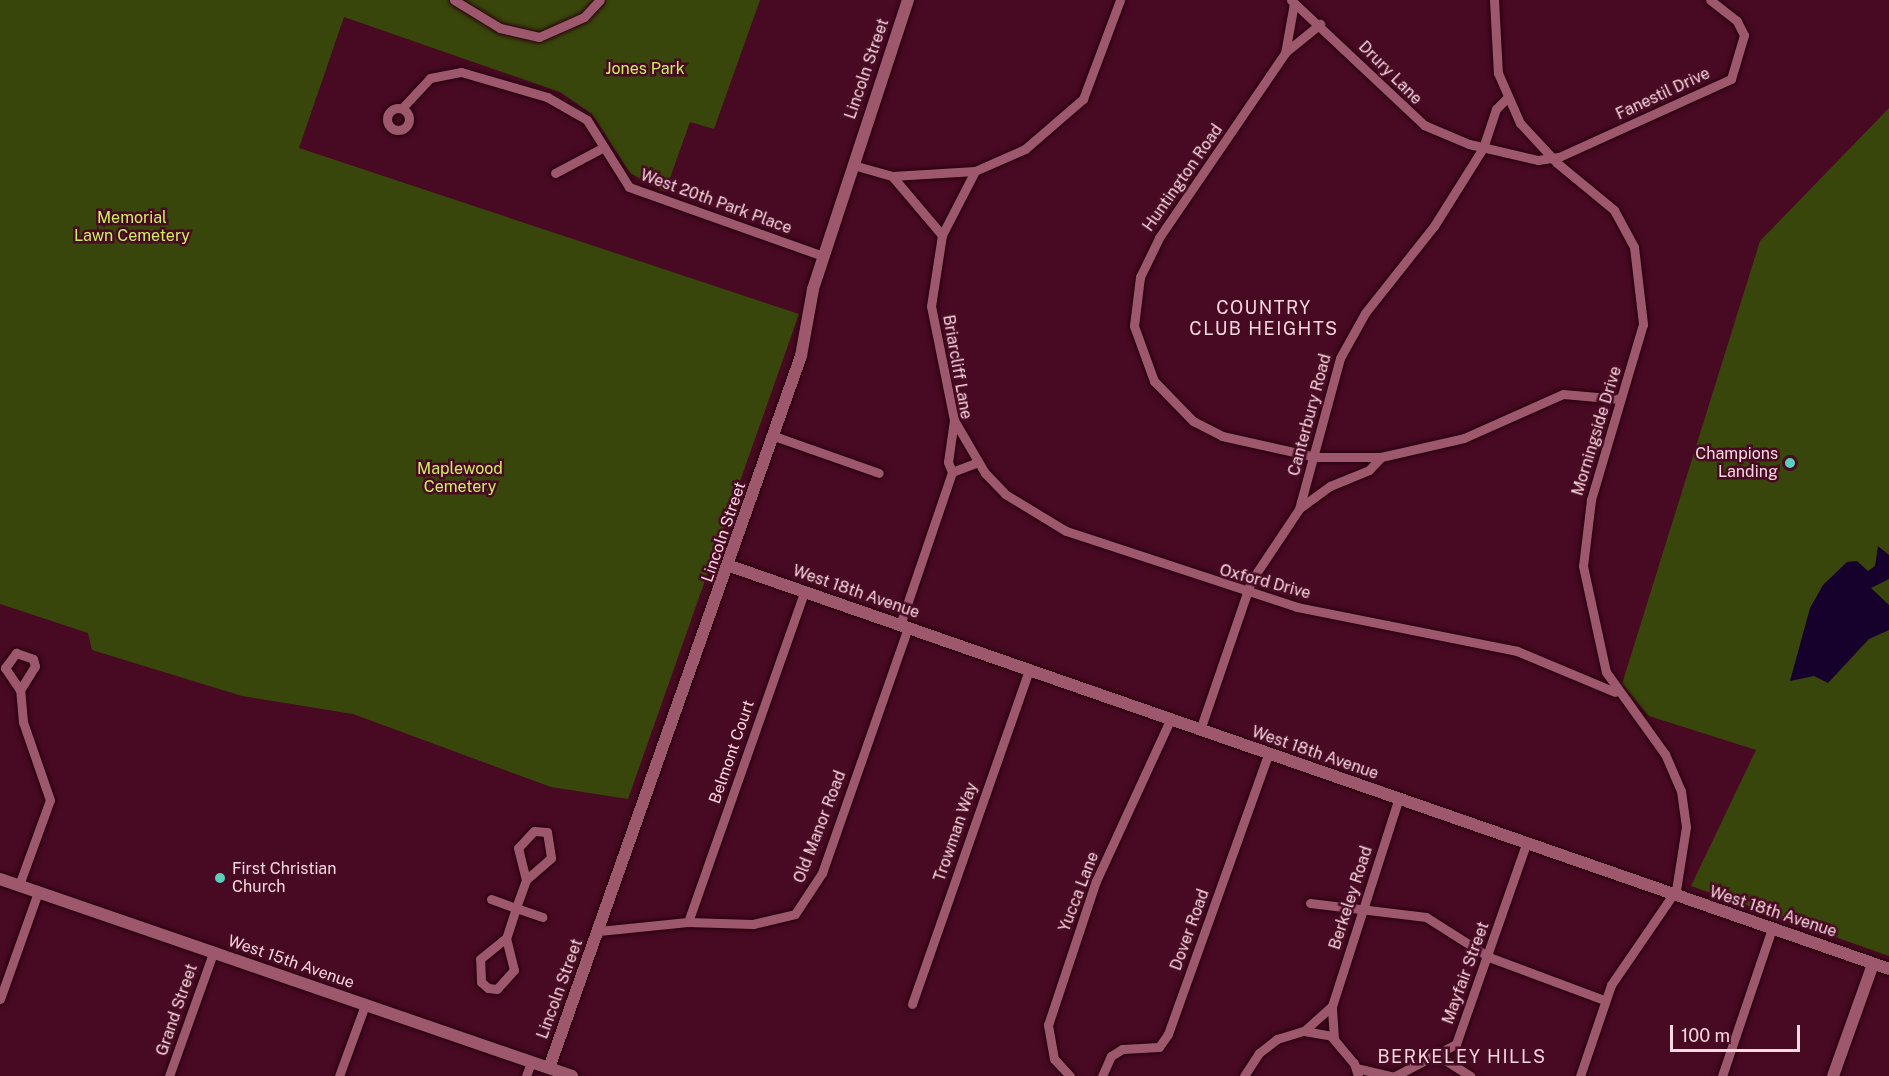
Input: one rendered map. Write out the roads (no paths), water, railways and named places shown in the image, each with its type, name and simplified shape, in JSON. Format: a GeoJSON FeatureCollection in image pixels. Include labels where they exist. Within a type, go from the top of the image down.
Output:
{"type":"FeatureCollection","features":[{"type":"Feature","properties":{"kind":"street"},"geometry":{"type":"LineString","coordinates":[[454,0],[500,28],[539,37],[584,18],[600,0]]}},
{"type":"Feature","properties":{"kind":"street","name":"Lincoln Street"},"geometry":{"type":"LineString","coordinates":[[549,1068],[730,566],[801,356],[824,256],[908,0]]}},
{"type":"Feature","properties":{"kind":"street"},"geometry":{"type":"LineString","coordinates":[[853,165],[892,176],[975,171],[1024,149],[1083,99],[1120,0]]}},
{"type":"Feature","properties":{"kind":"street","name":"Fanestil Drive"},"geometry":{"type":"LineString","coordinates":[[1552,158],[1731,79],[1744,35],[1737,21],[1710,0]]}},
{"type":"Feature","properties":{"kind":"street","name":"Morningside Drive"},"geometry":{"type":"LineString","coordinates":[[1496,1],[1498,73],[1507,98],[1552,158],[1614,210],[1634,247],[1643,324],[1591,500],[1583,566],[1597,650],[1615,692],[1665,754],[1682,791],[1684,861],[1674,896],[1604,1000],[1580,1076]]}},
{"type":"Feature","properties":{"kind":"street","name":"Drury Lane"},"geometry":{"type":"LineString","coordinates":[[1293,2],[1320,24],[1406,112],[1424,125],[1483,148],[1517,158],[1552,158]]}},
{"type":"Feature","properties":{"kind":"street","name":"Huntington Road"},"geometry":{"type":"LineString","coordinates":[[1293,2],[1285,53],[1159,238],[1140,277],[1134,326],[1154,381],[1193,421],[1222,436],[1316,457],[1381,457],[1464,438],[1563,394],[1620,399]]}},
{"type":"Feature","properties":{"kind":"street"},"geometry":{"type":"LineString","coordinates":[[1285,53],[1320,24]]}},
{"type":"Feature","properties":{"kind":"street","name":"West 20th Park Place"},"geometry":{"type":"LineString","coordinates":[[404,106],[430,78],[479,75],[572,108],[604,147],[629,187],[642,194],[824,256]]}},
{"type":"Feature","properties":{"kind":"street","name":"Canterbury Road"},"geometry":{"type":"LineString","coordinates":[[1200,730],[1246,593],[1299,509],[1316,457],[1340,358],[1355,327],[1434,226],[1483,148],[1491,117],[1507,98]]}},
{"type":"Feature","properties":{"kind":"street"},"geometry":{"type":"LineString","coordinates":[[555,173],[604,147]]}},
{"type":"Feature","properties":{"kind":"street","name":"Briarcliff Lane"},"geometry":{"type":"LineString","coordinates":[[904,626],[952,472],[948,462],[954,420],[931,306],[942,235],[975,171]]}},
{"type":"Feature","properties":{"kind":"street"},"geometry":{"type":"LineString","coordinates":[[892,176],[942,235]]}},
{"type":"Feature","properties":{"kind":"street","name":"Oxford Drive"},"geometry":{"type":"LineString","coordinates":[[954,420],[978,462],[1030,514],[1066,531],[1246,593],[1472,639],[1537,658],[1615,692]]}},
{"type":"Feature","properties":{"kind":"street"},"geometry":{"type":"LineString","coordinates":[[774,436],[879,472]]}},
{"type":"Feature","properties":{"kind":"street"},"geometry":{"type":"LineString","coordinates":[[1299,509],[1381,457]]}},
{"type":"Feature","properties":{"kind":"street"},"geometry":{"type":"LineString","coordinates":[[952,472],[978,462]]}},
{"type":"Feature","properties":{"kind":"street","name":"West 18th Avenue"},"geometry":{"type":"LineString","coordinates":[[730,566],[1889,969]]}},
{"type":"Feature","properties":{"kind":"street","name":"Belmont Court"},"geometry":{"type":"LineString","coordinates":[[688,922],[804,591]]}},
{"type":"Feature","properties":{"kind":"street","name":"Old Manor Road"},"geometry":{"type":"LineString","coordinates":[[599,931],[688,922],[782,920],[807,901],[904,626]]}},
{"type":"Feature","properties":{"kind":"street","name":"Trowman Way"},"geometry":{"type":"LineString","coordinates":[[912,1004],[1029,670]]}},
{"type":"Feature","properties":{"kind":"street"},"geometry":{"type":"LineString","coordinates":[[19,885],[50,800],[23,722],[20,690]]}},
{"type":"Feature","properties":{"kind":"street","name":"Yucca Lane"},"geometry":{"type":"LineString","coordinates":[[1070,1076],[1054,1059],[1048,1025],[1096,881],[1170,720]]}},
{"type":"Feature","properties":{"kind":"street","name":"Dover Road"},"geometry":{"type":"LineString","coordinates":[[1102,1076],[1112,1056],[1122,1049],[1159,1047],[1168,1034],[1268,754]]}},
{"type":"Feature","properties":{"kind":"street","name":"Berkeley Road"},"geometry":{"type":"LineString","coordinates":[[1334,1038],[1332,1006],[1398,800]]}},
{"type":"Feature","properties":{"kind":"street"},"geometry":{"type":"LineString","coordinates":[[506,938],[480,959],[481,982],[488,988],[497,989],[514,970],[506,938],[526,880],[551,858],[547,832],[534,831],[518,848],[526,880]]}},
{"type":"Feature","properties":{"kind":"street","name":"Mayfair Street"},"geometry":{"type":"LineString","coordinates":[[1357,1072],[1393,1076],[1440,1057],[1456,1044],[1489,957],[1526,844]]}},
{"type":"Feature","properties":{"kind":"street","name":"West 15th Avenue"},"geometry":{"type":"LineString","coordinates":[[0,879],[572,1076]]}},
{"type":"Feature","properties":{"kind":"street"},"geometry":{"type":"LineString","coordinates":[[0,999],[38,892]]}},
{"type":"Feature","properties":{"kind":"street"},"geometry":{"type":"LineString","coordinates":[[491,900],[542,917]]}},
{"type":"Feature","properties":{"kind":"street"},"geometry":{"type":"LineString","coordinates":[[1310,903],[1362,913],[1400,910],[1426,917],[1489,957],[1604,1000]]}},
{"type":"Feature","properties":{"kind":"street"},"geometry":{"type":"LineString","coordinates":[[1722,1076],[1772,928]]}},
{"type":"Feature","properties":{"kind":"street","name":"Grand Street"},"geometry":{"type":"LineString","coordinates":[[169,1076],[213,953]]}},
{"type":"Feature","properties":{"kind":"street"},"geometry":{"type":"LineString","coordinates":[[1833,1076],[1873,964]]}},
{"type":"Feature","properties":{"kind":"street"},"geometry":{"type":"LineString","coordinates":[[339,1076],[365,1005]]}},
{"type":"Feature","properties":{"kind":"street"},"geometry":{"type":"LineString","coordinates":[[1244,1076],[1259,1053],[1277,1039],[1304,1030],[1332,1006]]}},
{"type":"Feature","properties":{"kind":"street"},"geometry":{"type":"LineString","coordinates":[[1304,1030],[1334,1038],[1357,1072]]}},
{"type":"Feature","properties":{"kind":"street"},"geometry":{"type":"LineString","coordinates":[[1440,1057],[1471,1076]]}},
{"type":"Feature","properties":{"kind":"street"},"geometry":{"type":"LineString","coordinates":[[526,1076],[531,1062]]}},
{"type":"Feature","properties":{"kind":"place","name":"Champions Landing"},"geometry":{"type":"Point","coordinates":[1790,463]}},
{"type":"Feature","properties":{"kind":"place","name":"First Christian Church"},"geometry":{"type":"Point","coordinates":[220,878]}},
{"type":"Feature","properties":{"kind":"district","name":"COUNTRY CLUB HEIGHTS"},"geometry":{"type":"Point","coordinates":[1264,319]}},
{"type":"Feature","properties":{"kind":"district","name":"BERKELEY HILLS"},"geometry":{"type":"Point","coordinates":[1462,1057]}},
{"type":"Feature","properties":{"kind":"park label","name":"Jones Park"},"geometry":{"type":"Point","coordinates":[645,69]}},
{"type":"Feature","properties":{"kind":"park label","name":"Memorial Lawn Cemetery"},"geometry":{"type":"Point","coordinates":[132,227]}},
{"type":"Feature","properties":{"kind":"park label","name":"Maplewood Cemetery"},"geometry":{"type":"Point","coordinates":[460,478]}}]}
